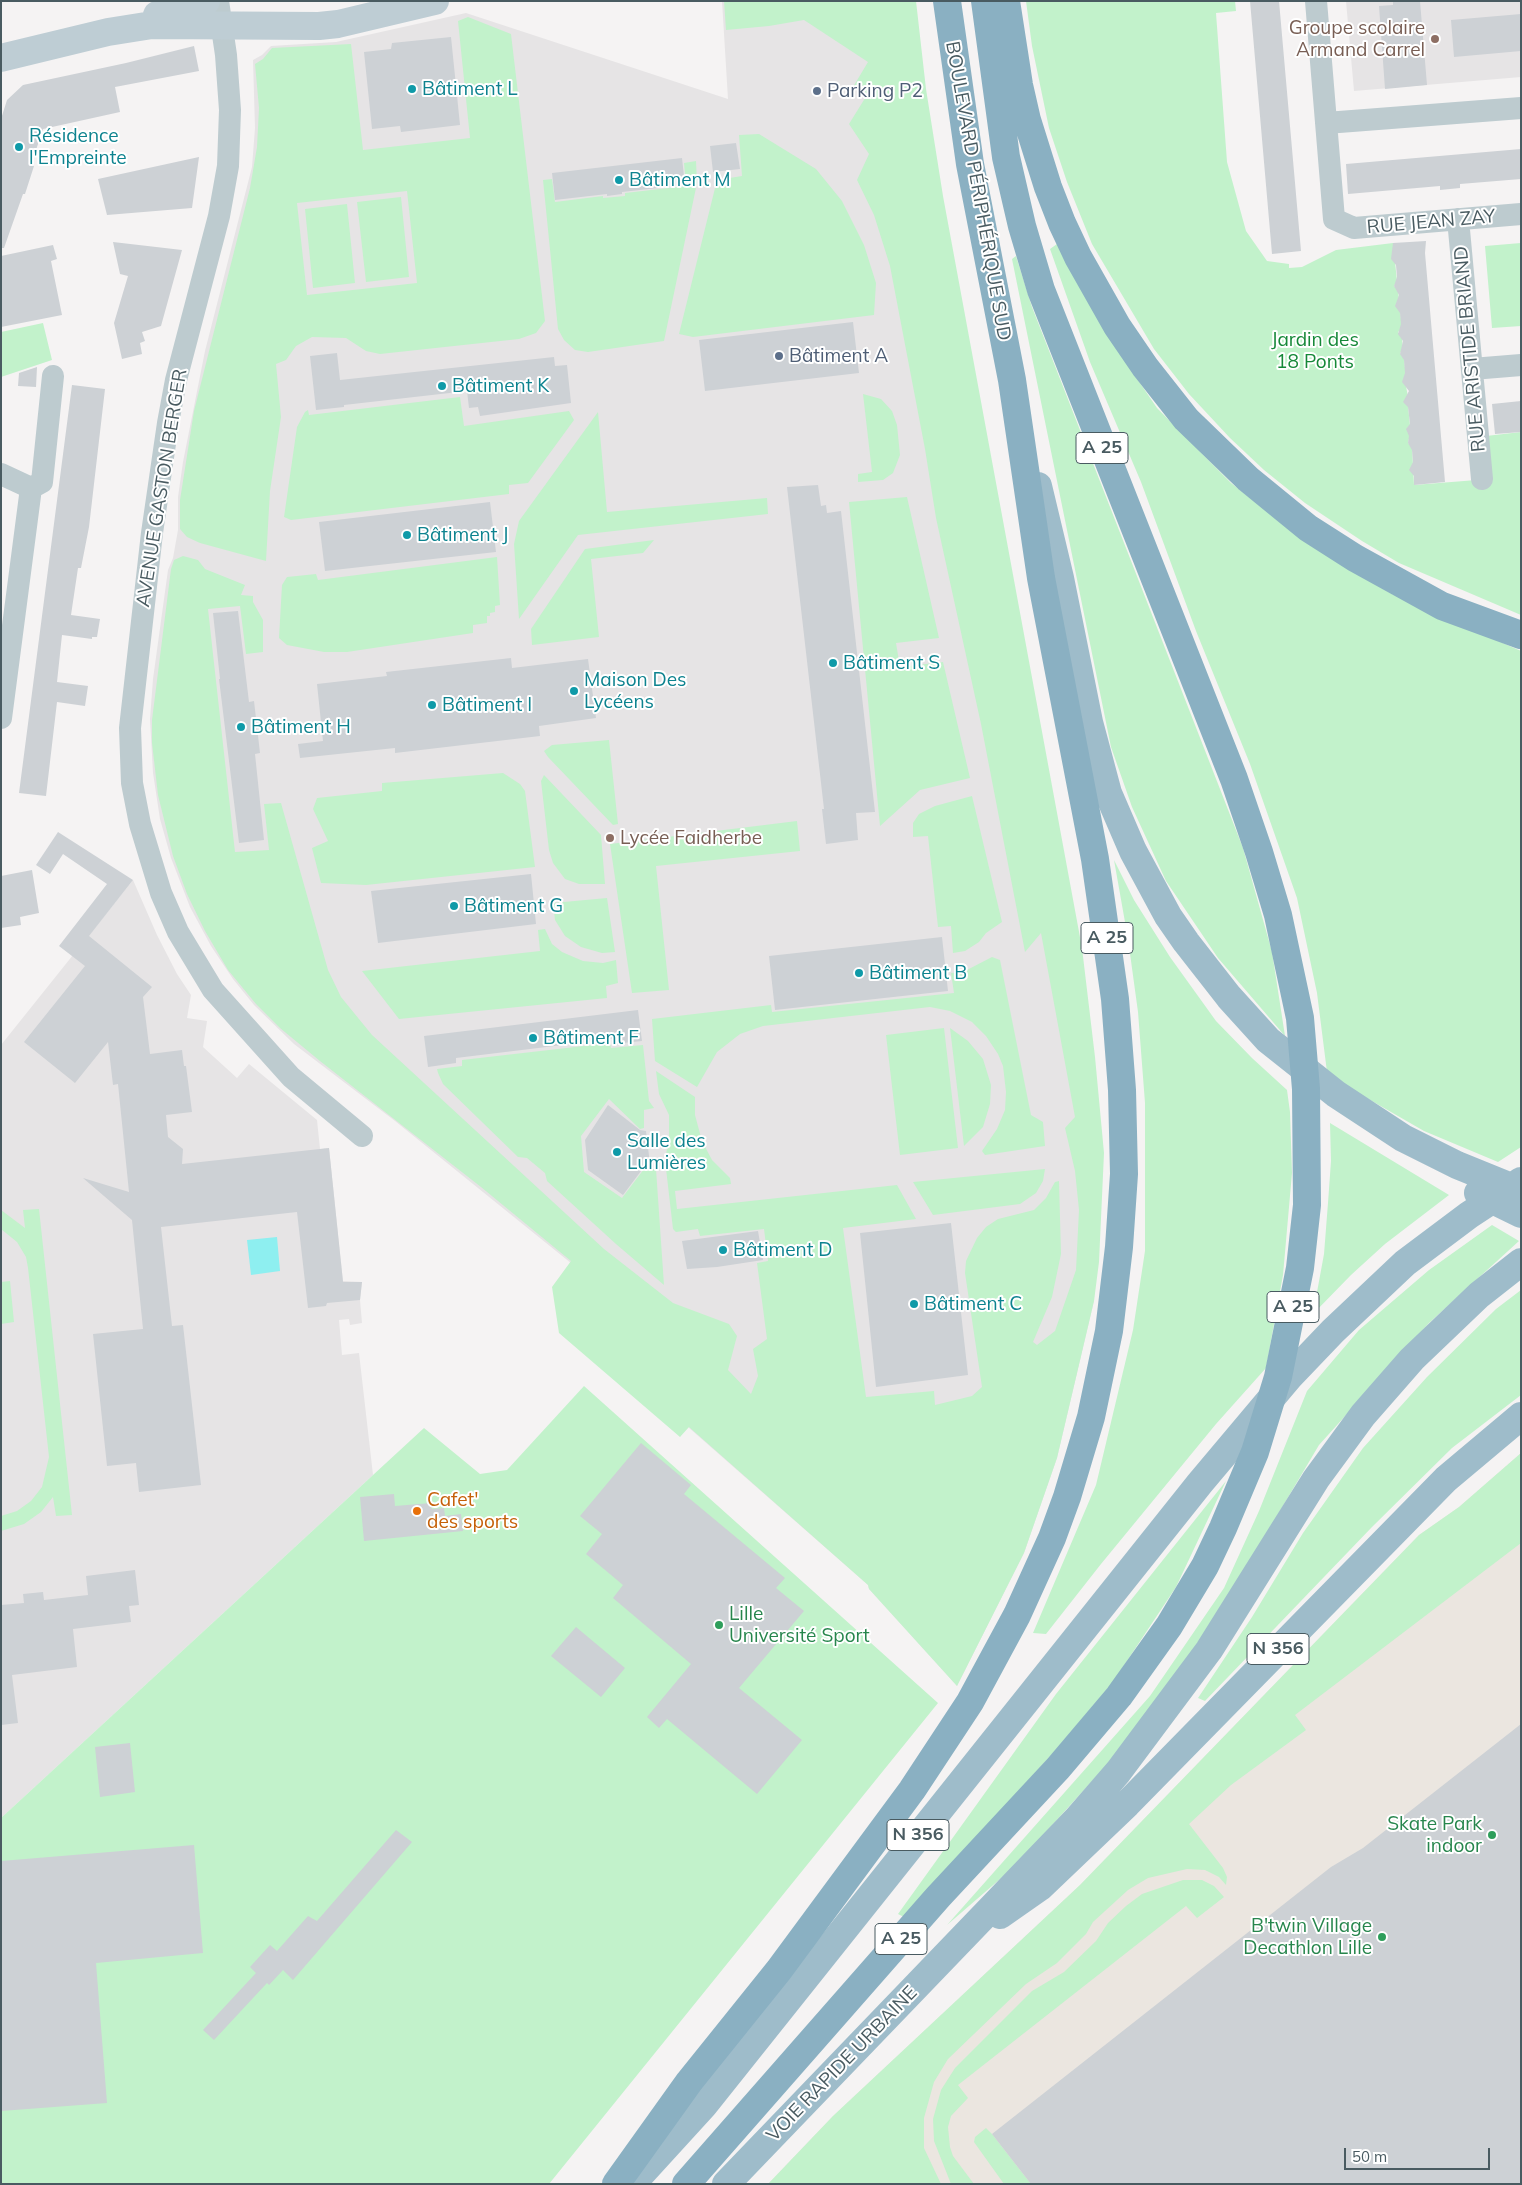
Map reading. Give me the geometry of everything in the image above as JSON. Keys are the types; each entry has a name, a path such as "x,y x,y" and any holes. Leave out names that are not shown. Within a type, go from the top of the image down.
{"highway":[{"name":"BOULEVARD PÉRIPHÉRIQUE SUD","path":"947,1 970,164 1012,380"},
{"name":"A 25","path":"686,2184 938,1897 1058,1768 1118,1696 1156,1645 1183,1605 1239,1494 1269,1410 1294,1301 1307,1204 1306,1089 1301,1026 1294,983 1269,882 1234,779 1041,290 1022,226 1006,157 984,1"},
{"path":"1006,1 1016,70 1027,120 1042,169 1062,223 1081,264 1117,326 1145,367 1186,419 1256,485 1308,528 1355,558 1442,606 1521,635"},
{"path":"1012,380 1060,578 1098,760 1108,794 1133,851 1168,916 1205,968 1268,1040 1336,1094 1403,1138 1457,1165 1521,1191"},
{"name":"A 25","path":"616,2184 689,2082 778,1970 907,1798 970,1702 1017,1615 1052,1538 1078,1464 1101,1375 1115,1289 1122,1211 1124,1130 1119,1043 1101,898 1041,578 1012,380"},
{"path":"1403,1138 1415,1162 1521,1214"},
{"name":"N 356","path":"632,2184 704,2105 1200,1483 1290,1376 1333,1331 1405,1263 1469,1215 1521,1181"},
{"path":"958,1944 1078,1818 1118,1772 1209,1650 1311,1486 1363,1415 1419,1352 1480,1295 1521,1262"},
{"name":"N 356","path":"958,1944 1040,1887 1127,1804 1446,1479 1521,1416"},
{"name":"VOIE RAPIDE URBAINE","path":"726,2184 958,1944"}],"main road":[{"path":"1,58 108,32 206,1"},
{"path":"108,32 220,13 319,26 338,24 435,1"}],"street":[{"path":"1316,1 1326,123 1521,108"},
{"name":"AVENUE GASTON BERGER","path":"220,13 230,110 228,166 219,216 172,401 152,533 130,728 132,783 150,859 178,932 218,995 291,1077 362,1136"},
{"name":"RUE JEAN ZAY","path":"1326,123 1334,219 1341,224 1354,228 1521,214"},
{"name":"RUE ARISTIDE BRIAND","path":"1458,219 1482,479"},
{"path":"1472,369 1521,364"},
{"path":"31,488 42,482 53,376"},
{"path":"1,474 31,488"},
{"path":"1,718 31,488"}],"shaded area":[{"name":"Lycée Faidherbe","path":"722,1 867,1 1102,1146 1094,1301 1057,1458 1024,1553 957,1686 869,1589 868,1585 688,1427 608,1293 395,1121 294,1044 254,1005 233,979 211,946 190,907 171,858 160,819 153,773 150,719 153,679 168,570 173,558 178,530 178,497 183,462 205,351 252,167 255,128 253,60 262,55 271,46 336,42 466,13 728,99"},
{"name":"Groupe scolaire Armand Carrel","path":"1346,1 1521,1 1521,77 1354,91"},
{"path":"133,880 157,935 177,974 191,995 187,1018 207,1021 203,1047 237,1078 249,1064 317,1120 320,1149 329,1148 343,1281 362,1282 360,1300 362,1323 350,1325 349,1319 339,1320 342,1355 359,1353 373,1475 1,1818 1,1045"},
{"path":"1521,1453 1521,2184 768,2184 833,2116 1080,1885 1419,1535 1459,1507"}],"green space":[{"path":"724,1 916,1 926,89 943,196 1082,948 1104,1153 1099,1262 1094,1301 1057,1458 1024,1553 957,1686 869,1589 868,1585 689,1427 680,1437 559,1333 552,1287 571,1261 481,1187 320,1061 280,1028 256,1004 228,970 205,931 187,894 173,856 158,795 152,743 152,720 171,569 174,560 183,556 198,560 205,569 245,585 241,595 253,596 253,602 263,620 263,652 246,654 240,606 208,609 235,852 269,850 264,804 281,803 328,970 341,997 372,1035 604,1249 673,1303 729,1324 737,1336 728,1370 751,1394 758,1376 753,1349 767,1339 757,1263 768,1261 764,1229 700,1236 698,1229 676,1232 673,1229 665,1160 669,1138 669,1115 659,1094 656,1071 695,1097 695,1115 702,1141 712,1160 730,1178 731,1184 675,1191 677,1209 897,1185 916,1219 843,1228 866,1397 934,1391 935,1405 972,1396 982,1387 965,1273 966,1261 977,1238 986,1227 998,1219 1034,1210 1046,1198 1055,1182 1059,1181 1061,1254 1052,1297 1033,1342 1037,1345 1055,1331 1076,1270 1079,1210 1075,1171 1065,1128 1075,1117 1041,933 1025,952 981,724 936,518 925,449 890,266 874,215 857,180 869,154 849,124 867,95 853,87 868,62 804,20 769,26 726,30"},
{"name":"Jardin des 18 Ponts","path":"1026,1 1235,1 1236,11 1216,13 1227,162 1246,231 1267,261 1289,264 1289,268 1302,267 1336,250 1393,243 1397,281 1394,286 1398,290 1402,329 1398,332 1402,338 1403,350 1400,353 1404,358 1406,377 1403,382 1406,386 1408,397 1404,402 1408,406 1410,425 1407,429 1410,434 1408,443 1412,446 1414,485 1489,479 1486,436 1521,432 1521,615 1399,563 1362,541 1305,503 1264,470 1230,438 1189,394 1154,349 1092,244 1067,182 1049,128 1032,46"},
{"path":"468,17 511,34 545,321 536,333 519,339 380,354 366,351 346,338 312,337 296,346 286,360 276,364 281,417 270,491 266,561 200,543 187,537 180,529 180,500 194,411 250,188 257,147 259,108 255,64 263,59 272,48 351,44 363,150 470,138 458,21","holes":["407,191 417,283 307,295 297,203"]},
{"path":"759,134 816,169 842,201 864,245 876,283 874,315 693,337 679,334 717,180 742,176 739,135"},
{"path":"696,161 697,183 664,341 588,352 575,350 564,340 558,329 543,180 552,179 555,202 603,196 603,198 625,196 625,193 686,186 684,163"},
{"path":"401,197 409,277 366,282 357,202"},
{"path":"347,204 355,283 313,288 305,209"},
{"path":"1521,243 1521,326 1492,328 1485,246"},
{"path":"1057,244 1110,339 1157,408 1231,483 1306,542 1392,594 1521,651 1521,1147 1498,1162 1424,1131 1351,1089 1327,1072 1317,993 1297,898 1250,764 1196,631 1141,482 1090,362 1050,249"},
{"path":"1016,256 1032,307 1243,848 1272,952 1285,1036 1218,958 1166,881 1132,807 1111,747 1012,259"},
{"path":"43,323 52,360 1,377 1,332"},
{"path":"863,394 881,399 892,411 897,425 900,455 893,473 883,480 858,482 858,474 872,472"},
{"path":"460,397 464,426 569,411 574,420 528,483 509,485 509,494 291,520 284,517 297,427 305,412 308,410 309,415"},
{"path":"598,412 607,512 767,498 768,514 578,535 519,619 514,544 519,521"},
{"path":"907,497 939,638 896,643 900,667 943,662 970,778 920,790 880,826 849,502"},
{"path":"654,540 643,553 591,559 599,637 532,645 531,629 585,549"},
{"path":"497,557 500,605 495,606 495,612 487,616 487,623 473,625 473,633 347,652 324,652 287,645 279,638 282,585 287,577 316,574 318,580"},
{"path":"609,740 618,824 613,825 544,751 552,745"},
{"path":"503,773 520,784 525,791 535,867 366,885 321,883 312,848 328,841 313,809 317,798 382,791 382,783"},
{"path":"544,775 601,835 605,884 579,884 565,879 553,863 549,850 541,781"},
{"path":"972,796 1002,922 986,933 979,942 965,951 953,953 951,926 938,927 928,836 913,837 913,823 919,814 935,806"},
{"path":"797,821 800,851 656,866 669,990 632,993 610,844"},
{"path":"1114,860 1134,900 1170,957 1216,1021 1287,1090 1290,1112 1292,1173 1283,1275 1266,1368 1216,1424 1046,1634 1033,1633 1096,1485 1133,1330 1145,1251 1145,1103 1138,1012 1128,939"},
{"path":"607,898 615,952 602,953 581,947 565,936 555,920 553,903"},
{"path":"545,929 552,944 562,952 583,961 603,963 616,960 618,983 606,986 607,998 399,1019 362,971 540,951 538,930"},
{"path":"992,957 1000,960 1031,1115 1043,1122 1045,1146 985,1155 982,1151 997,1129 1005,1110 1006,1092 1003,1066 998,1054 986,1036 972,1022 950,1011 930,1007 763,1026 740,1034 717,1052 697,1087 655,1061 652,1019 771,1005 772,1012 954,993 951,973 963,972"},
{"path":"944,1028 958,1148 900,1155 886,1035"},
{"path":"950,1028 968,1041 983,1059 991,1085 990,1104 983,1127 964,1146"},
{"path":"610,1043 611,1048 643,1045 649,1101 654,1108 644,1110 644,1128 640,1129 609,1099 581,1136 584,1172 622,1198 644,1169 656,1169 664,1285 547,1181 545,1173 527,1158 518,1157 443,1084 437,1069 462,1066 462,1060"},
{"path":"1330,1123 1449,1195 1385,1244 1313,1314 1324,1254 1331,1161"},
{"path":"1045,1169 1043,1181 1036,1193 1020,1204 933,1215 913,1182"},
{"path":"39,1209 72,1515 56,1516 53,1497 41,1512 24,1524 1,1531 1,1516 17,1511 31,1501 42,1487 49,1457 26,1257 17,1242 1,1229 1,1210 25,1228 23,1210"},
{"path":"1492,1225 1519,1241 1429,1323 1319,1445 1258,1548 1153,1714 1014,1867 947,1925 1150,1696 1224,1588 1259,1511 1307,1391 1359,1330 1429,1270"},
{"path":"10,1281 14,1322 1,1324 1,1282"},
{"path":"1521,1290 1521,1395 1452,1448 1372,1527 1205,1701 1198,1698 1252,1617 1303,1533 1363,1448 1427,1377 1496,1309"},
{"path":"584,1386 938,1703 549,2184 1,2184 1,1818 424,1428 480,1474 507,1470"},
{"path":"1521,1453 1521,1543 1295,1715 1306,1730 1231,1785 1189,1824 1223,1868 1227,1877 1226,1885 1219,1877 1205,1870 1187,1869 1148,1878 1128,1890 1093,1922 1086,1934 1057,1963 1026,1984 948,2059 934,2082 924,2118 924,2148 941,2184 768,2184 833,2116 1080,1885 1419,1535 1459,1507"},
{"path":"1226,1481 1176,1587 1113,1682 1053,1753 904,1917 898,1914 1056,1694"},
{"path":"1183,1880 1202,1880 1214,1886 1224,1897 1197,1918 1186,1906 958,2085 968,2098 951,2116 948,2127 950,2147 953,2156 974,2184 951,2184 934,2141 933,2119 941,2090 955,2068 1032,1991 1064,1972 1096,1941 1108,1923 1126,1906 1142,1894"},
{"path":"986,2128 1031,2184 1004,2184 974,2142 975,2137"}],"water":[{"path":"277,1237 280,1271 251,1275 247,1240"}],"building":[{"path":"1250,1 1279,1 1301,251 1272,254"},
{"path":"1393,1 1420,1 1427,85 1385,89 1379,6 1393,5"},
{"path":"1521,14 1521,51 1454,57 1451,20"},
{"name":"Bâtiment L","path":"451,37 460,125 401,132 400,126 372,129 364,52 391,49 392,43"},
{"name":"Résidence l'Empreinte","path":"194,46 199,71 115,87 120,112 43,129 31,165 34,166 25,194 23,194 4,248 1,248 1,119 7,100 23,85"},
{"path":"736,143 740,169 713,172 710,146"},
{"path":"1521,149 1521,179 1460,184 1460,188 1440,190 1440,186 1348,194 1346,164"},
{"name":"Résidence l'Empreinte","path":"199,157 192,208 107,215 98,179"},
{"name":"Bâtiment M","path":"682,158 685,185 622,192 622,194 607,196 607,194 555,200 552,173"},
{"path":"1426,241 1425,253 1445,482 1414,485 1414,476 1409,470 1413,462 1412,450 1408,443 1409,436 1406,429 1410,424 1408,407 1403,402 1409,391 1402,382 1405,373 1404,360 1400,354 1403,341 1398,334 1401,324 1400,313 1395,306 1399,295 1394,286 1397,277 1396,265 1391,259 1393,243"},
{"path":"113,242 182,250 161,326 142,332 145,341 140,343 142,354 122,359 114,323 128,276 120,274"},
{"path":"53,245 57,259 51,261 62,315 1,327 1,256"},
{"name":"Bâtiment A","path":"853,322 859,373 705,391 699,340"},
{"name":"Bâtiment K","path":"337,353 340,380 554,357 555,366 567,365 571,403 480,416 478,407 469,408 467,391 316,410 310,356"},
{"path":"37,367 36,387 18,386 19,373"},
{"path":"72,385 105,389 89,527 81,568 78,568 71,615 100,619 97,637 92,637 92,639 62,635 57,682 88,686 85,706 57,702 46,796 19,793"},
{"path":"1521,401 1521,432 1495,434 1492,404"},
{"name":"Bâtiment S","path":"818,485 821,506 826,505 827,513 841,511 875,812 856,813 858,840 826,844 822,809 824,809 787,487"},
{"name":"Bâtiment J","path":"490,502 496,552 325,571 319,522"},
{"name":"Bâtiment H","path":"238,611 249,702 254,701 260,753 255,754 264,840 239,843 213,613"},
{"name":"Bâtiment I","path":"511,658 512,668 588,659 596,718 539,726 540,736 395,753 395,748 300,758 298,744 323,741 317,684 387,676 386,672"},
{"path":"58,832 133,880 89,936 152,987 143,997 150,1054 182,1050 192,1112 166,1115 168,1137 183,1149 182,1164 329,1148 343,1282 362,1282 360,1300 327,1303 326,1306 308,1308 297,1212 161,1227 172,1326 183,1325 201,1485 139,1492 136,1463 107,1466 93,1334 143,1329 132,1220 83,1178 129,1192 118,1084 113,1085 108,1042 75,1083 24,1042 85,966 59,946 107,884 63,854 50,874 36,865"},
{"path":"32,870 39,913 20,917 21,925 1,928 1,876"},
{"name":"Bâtiment G","path":"531,874 536,924 378,943 371,891"},
{"name":"Bâtiment B","path":"942,937 948,991 775,1010 769,956"},
{"name":"Bâtiment F","path":"638,1010 642,1041 613,1044 612,1039 456,1058 456,1063 428,1067 424,1036"},
{"name":"Salle des Lumières","path":"608,1105 640,1130 646,1131 650,1164 644,1167 623,1195 588,1170 585,1140"},
{"name":"Bâtiment C","path":"951,1223 968,1375 876,1387 860,1233"},
{"name":"Bâtiment D","path":"758,1231 763,1260 717,1267 687,1269 682,1241"},
{"name":"Lille Université Sport","path":"641,1443 691,1485 684,1494 785,1578 776,1588 804,1611 739,1688 802,1740 757,1794 667,1719 659,1728 647,1717 691,1664 613,1598 623,1585 586,1554 602,1534 580,1516"},
{"path":"394,1494 395,1506 431,1503 432,1509 444,1508 445,1516 461,1514 463,1531 364,1541 360,1497"},
{"path":"135,1570 139,1605 129,1606 131,1622 73,1629 77,1667 12,1675 18,1723 1,1725 1,1605 24,1603 23,1594 43,1592 44,1600 88,1595 86,1576"},
{"path":"576,1627 625,1668 601,1697 551,1656"},
{"name":"B'twin Village Decathlon Lille","path":"1521,1724 1521,2184 1031,2184 992,2134 1331,1867 1363,1848"},
{"path":"130,1743 135,1792 100,1797 95,1747"},
{"path":"396,1830 412,1842 293,1980 283,1970 269,1985 267,1983 214,2040 203,2030 256,1973 250,1967 270,1945 277,1951 308,1916 317,1921"},
{"path":"194,1845 203,1953 96,1963 107,2103 1,2111 1,1861"}],"place":[{"name":"Groupe scolaire Armand Carrel","path":"1435,39"},
{"name":"Bâtiment L","path":"412,89"},
{"name":"Parking P2","path":"817,91"},
{"name":"Résidence l'Empreinte","path":"19,147"},
{"name":"Bâtiment M","path":"619,180"},
{"name":"Bâtiment A","path":"779,356"},
{"name":"Bâtiment K","path":"442,386"},
{"name":"Bâtiment J","path":"407,535"},
{"name":"Bâtiment S","path":"833,663"},
{"name":"Maison Des Lycéens","path":"574,691"},
{"name":"Bâtiment I","path":"432,705"},
{"name":"Bâtiment H","path":"241,727"},
{"name":"Lycée Faidherbe","path":"610,838"},
{"name":"Bâtiment G","path":"454,906"},
{"name":"Bâtiment B","path":"859,973"},
{"name":"Bâtiment F","path":"533,1038"},
{"name":"Salle des Lumières","path":"617,1152"},
{"name":"Bâtiment D","path":"723,1250"},
{"name":"Bâtiment C","path":"914,1304"},
{"name":"Cafet' des sports","path":"417,1511"},
{"name":"Lille Université Sport","path":"719,1625"},
{"name":"Skate Park indoor","path":"1492,1835"},
{"name":"B'twin Village Decathlon Lille","path":"1382,1937"}]}
